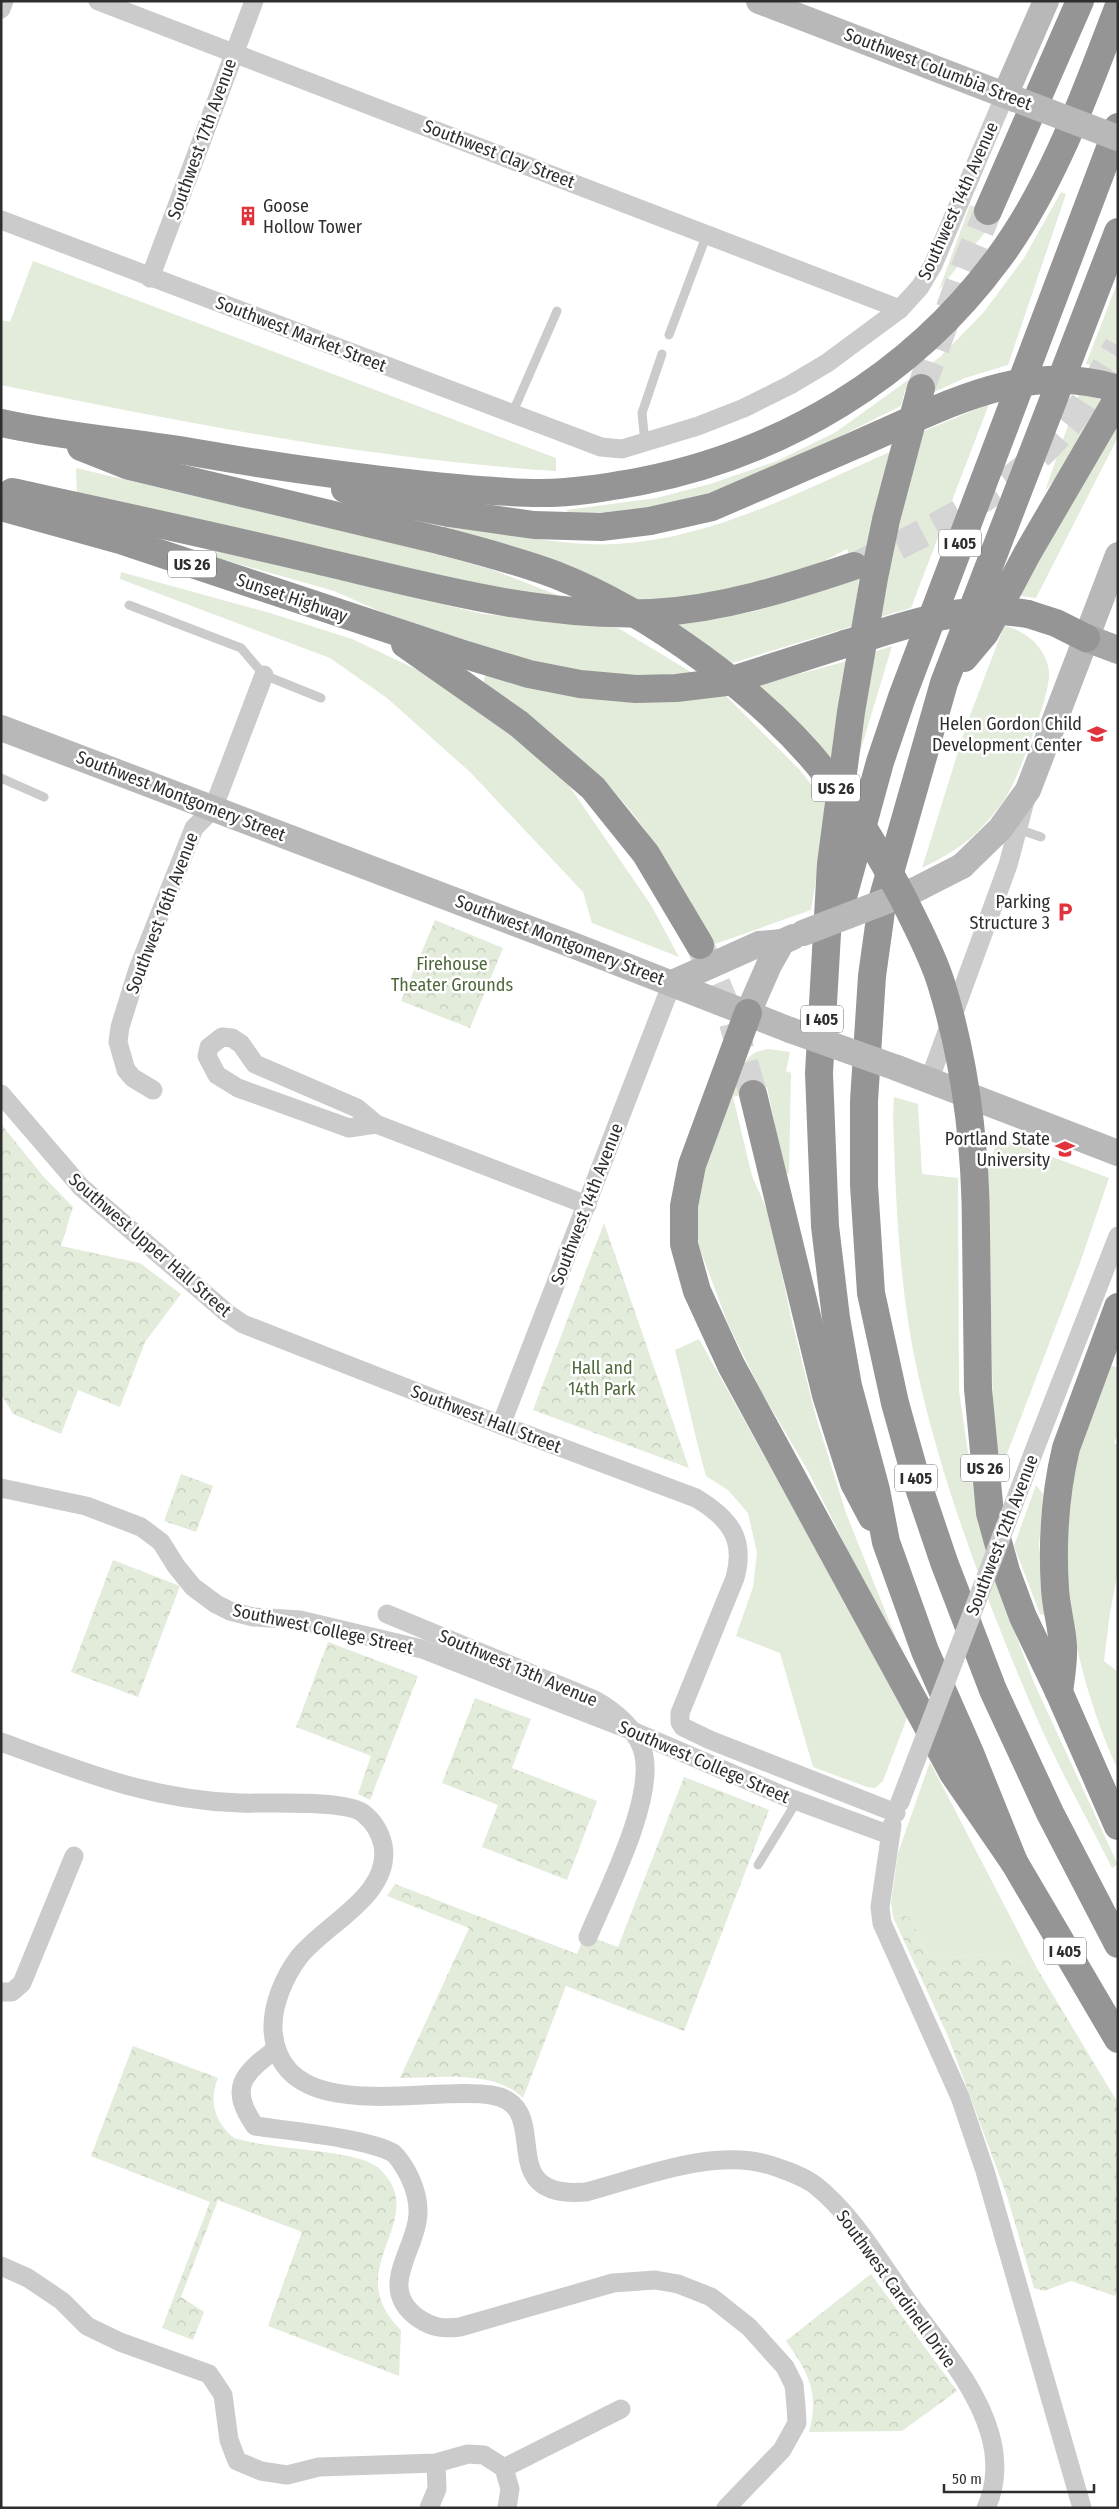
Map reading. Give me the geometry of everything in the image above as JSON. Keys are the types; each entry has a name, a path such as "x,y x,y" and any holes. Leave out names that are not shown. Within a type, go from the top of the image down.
{"highway":[{"path":"988,211 1080,1"},
{"path":"43,432 182,450 302,472 474,490 542,493 603,488 675,474 723,460 788,433 847,400 889,371 920,344 997,260 1024,220 1048,176 1118,8"},
{"name":"I 405","path":"1118,128 902,697 875,780 826,965 819,1073 821,1160 828,1264 848,1386 876,1490 886,1542 925,1651 970,1753 1014,1862 1118,2039"},
{"name":"I 405","path":"1118,232 944,683 883,897 872,976 864,1101 864,1185 872,1293 895,1403 917,1482 944,1562 993,1690 1050,1813 1118,1944"},
{"path":"302,472 359,495 449,513 534,525 601,527 650,521 712,507 981,391 1035,379 1092,382 1118,389"},
{"path":"826,965 831,864 851,712 886,520 921,388"},
{"path":"944,683 985,633 1027,554 1118,398"},
{"name":"US 26","path":"1,423 43,432 129,466 442,541 557,576 617,604 710,664 744,692 789,734 824,772 869,835 919,931 940,980 955,1034 966,1090 972,1140 976,1232 978,1389 990,1513 1006,1571 1023,1617 1059,1692 1118,1826"},
{"path":"1,490 450,592 540,608 652,613 705,608 763,596 854,566"},
{"name":"Sunset Highway","path":"1,507 120,540 381,628"},
{"path":"381,628 530,674 608,688 636,689 676,688 726,682 926,619 980,610 1028,614 1056,623 1086,638"},
{"name":"US 26","path":"381,628 519,724 593,788 646,854 668,888 700,945"},
{"path":"748,1013 692,1166 684,1206 684,1244 697,1291 731,1365 953,1773 1014,1862"},
{"path":"753,1094 826,1395 854,1483 886,1542"},
{"path":"1059,1692 1064,1647 1055,1588 1054,1556 1055,1511 1060,1472 1066,1448 1118,1307"}],"main road":[{"path":"1086,638 1118,650"}],"street":[{"path":"1,9 4,1"},
{"name":"Southwest Clay Street","path":"98,1 900,308"},
{"name":"Southwest 17th Avenue","path":"150,278 254,1"},
{"name":"Southwest Columbia Street","path":"759,1 1118,138"},
{"name":"Southwest 14th Avenue","path":"600,447 622,448 645,443 735,412 790,385 827,363 900,308 920,287 932,265 1010,97 1046,1"},
{"name":"Southwest Market Street","path":"1,220 600,447"},
{"path":"929,1081 1008,865 1028,790 1118,555"},
{"name":"Southwest 16th Avenue","path":"153,1090 140,1083 126,1070 120,1053 118,1034 138,969 194,828 213,809 264,675"},
{"name":"Southwest Montgomery Street","path":"1,728 672,983 790,1030 897,1068 1118,1153"},
{"path":"672,983 759,944 792,938 914,890 962,866 1000,829 1028,790"},
{"path":"748,1013 769,965 792,938"},
{"name":"Southwest 14th Avenue","path":"501,1425 672,983"},
{"path":"376,1124 349,1128 238,1088 217,1075 210,1066 207,1056 209,1047 222,1038 232,1038 241,1044 255,1064 357,1108 376,1124 587,1205"},
{"name":"Southwest Upper Hall Street","path":"1,1094 81,1187 227,1313 243,1324"},
{"name":"Southwest 12th Avenue","path":"890,1835 898,1807 1118,1236"},
{"name":"Southwest Hall Street","path":"243,1324 501,1425 696,1498 726,1519 732,1530 738,1552 738,1570 680,1712 680,1722"},
{"name":"Southwest College Street","path":"1,1488 86,1506 141,1527 160,1542 193,1587 216,1604 230,1611 253,1617 300,1620 422,1649 630,1730 797,1801 890,1835"},
{"name":"Southwest 13th Avenue","path":"387,1614 577,1690 606,1706 630,1730 638,1741 644,1756 642,1799 588,1937"},
{"name":"Southwest College Street","path":"680,1722 693,1732 710,1740 898,1807"},
{"name":"Southwest Cardinell Drive","path":"1,1742 111,1783 164,1795 198,1801 344,1806 361,1811 371,1820 382,1841 384,1863 381,1874 368,1894 312,1942 290,1970 273,2016 276,2049 280,2060 295,2076 313,2087 331,2093 352,2096 481,2094 502,2098 520,2111 524,2120 528,2165 533,2175 547,2187 557,2191 570,2193 586,2192 691,2164 726,2160 743,2160 772,2166 814,2184 849,2220 968,2386 990,2433 995,2462 994,2484 986,2508"},
{"path":"890,1835 880,1907 882,1923 960,2097 985,2171 1082,2508"},
{"path":"7,1992 22,1983 74,1856"},
{"path":"276,2049 245,2076 240,2088 245,2112 255,2126 365,2144 394,2154 408,2173 417,2194 418,2221 400,2272 399,2296 410,2312 427,2324 440,2329 460,2327 613,2283 655,2280 678,2284 711,2298 749,2327 785,2367 794,2385 797,2423 782,2450 726,2508"},
{"path":"1,2266 28,2278 62,2301 87,2326 120,2342 209,2374 223,2395 228,2416 229,2440 237,2461 261,2471 288,2475 319,2467 436,2463 468,2454 484,2455 504,2468 510,2489 507,2508"},
{"path":"504,2468 621,2409"},
{"path":"429,2508 437,2489 436,2463"}],"lane":[{"path":"668,336 707,234"},
{"path":"512,414 557,311"},
{"path":"645,443 642,413 662,354"},
{"path":"129,605 241,648 264,675 321,698"},
{"path":"1,778 44,797"},
{"path":"1018,829 1041,837"},
{"path":"758,1866 797,1801"}],"green space":[{"path":"1061,192 1066,194 1008,365 965,378 934,392 935,386 905,390 901,406 788,463 718,492 662,505 568,515 567,510 656,498 710,484 777,461 836,432 940,357 984,312 1024,258"},
{"path":"970,205 998,216 939,290"},
{"path":"33,261 556,458 556,471 416,458 347,449 208,426 1,385 1,320 10,322"},
{"path":"1118,281 1117,371 1086,364"},
{"path":"1079,394 1103,400 1060,473 1045,491"},
{"path":"989,404 911,608 880,617 898,530 924,431"},
{"path":"1118,419 1118,437 1036,598 1016,595"},
{"path":"892,451 859,579 847,549 795,576 649,607 446,529 447,523 531,538 574,543 616,544 652,540 688,533 758,510"},
{"path":"76,468 426,551 493,570 575,602 526,596 77,495"},
{"path":"216,550 483,614 618,628 691,672 639,677 589,677 422,630 334,591 214,557"},
{"path":"121,572 270,613 352,639 420,671 500,725 561,774 651,905 679,957 592,923 583,892 470,772 387,698 330,658 120,579"},
{"path":"859,579 853,626 732,663 674,623 716,619 756,611"},
{"path":"1004,626 1020,631 1034,641 1044,655 1049,671 1049,681 1041,712 1010,790 994,814 968,840 943,857 922,868 966,726"},
{"path":"892,646 854,772 873,652"},
{"path":"847,661 832,763 758,685"},
{"path":"486,672 725,695 799,769 828,806 811,910 715,944 665,859 637,818 590,767 561,742 483,684"},
{"name":"Firehouse Theater Grounds","path":"435,920 503,948 470,1028 401,1001"},
{"path":"768,1049 790,1052 786,1071 791,1073 789,1174 785,1173 767,1087 733,1097 752,1176 769,1214 792,1322 816,1417 846,1513 896,1638 893,1640 808,1471 760,1389 728,1324 700,1249 697,1233 697,1212 707,1160 741,1068 752,1055"},
{"path":"894,1097 918,1104 922,1174 958,1178 959,1391 978,1522 998,1589 1035,1685 1118,1865 1112,1868 1040,1726 998,1625 967,1542 928,1416 906,1310 899,1246 893,1117"},
{"path":"1,1124 43,1176 73,1207 61,1246 140,1263 181,1294 145,1342 120,1407 78,1390 61,1434 13,1414 1,1394"},
{"path":"1004,1139 1109,1178 1080,1263 1000,1472 993,1410 988,1163 999,1140"},
{"name":"Hall and 14th Park","path":"604,1223 689,1468 533,1410"},
{"path":"699,1339 907,1718 883,1781 875,1788 867,1787 813,1767 780,1653 736,1636 753,1587 757,1553 748,1513 728,1490 706,1476 675,1350"},
{"path":"1107,1364 1118,1368 1118,1433 1114,1443 1118,1445 1118,1571 1104,1661 1118,1672 1118,1770 1094,1708 1076,1641 1070,1607 1066,1540 1068,1507 1075,1470 1084,1434"},
{"path":"181,1474 213,1486 196,1532 164,1521"},
{"path":"1036,1485 1043,1494 1039,1545 1045,1615 1040,1614 1014,1546"},
{"path":"113,1560 180,1586 138,1697 71,1672"},
{"path":"328,1642 418,1676 370,1800 358,1794 371,1756 296,1727"},
{"path":"475,1698 531,1719 512,1768 597,1801 567,1880 482,1847 498,1805 442,1783"},
{"path":"930,1762 1038,1970 1022,1962 1000,1956 975,1955 946,1958 934,1955 926,1952 911,1919 904,1915 893,1917 891,1903 898,1853"},
{"path":"684,1777 769,1810 684,2031 566,1986 523,2098 511,2089 481,2079 465,2077 400,2078 469,1928 387,1896 395,1884 577,1954 585,1935 618,1947"},
{"path":"904,1915 911,1919 926,1952 946,1958 975,1955 1001,1956 1023,1962 1038,1970 1118,2103 1118,2289 1115,2296 1071,2281 1044,2291 1034,2288 1007,2196 947,2034 893,1917"},
{"path":"133,2046 218,2078 214,2095 215,2111 222,2126 234,2138 266,2145 351,2157 370,2163 386,2176 391,2183 396,2201 395,2218 379,2271 378,2290 385,2310 401,2330 399,2376 268,2326 302,2232 218,2200 181,2297 204,2312 193,2340 162,2328 210,2202 91,2156"},
{"path":"871,2274 957,2391 902,2431 809,2432 813,2406 810,2384 806,2373 786,2341"}],"tunnel":[{"path":"921,388 963,272 988,211"},
{"path":"860,564 917,536 973,505 999,488 1024,468 1048,447 1076,414 1118,346"},
{"path":"700,945 733,1023 753,1094"}],"place":[{"name":"Goose Hollow Tower","path":"248,216"},
{"name":"Helen Gordon Child Development Center","path":"1097,734"},
{"name":"Parking Structure 3","path":"1065,912"},
{"name":"Portland State University","path":"1065,1149"}]}
